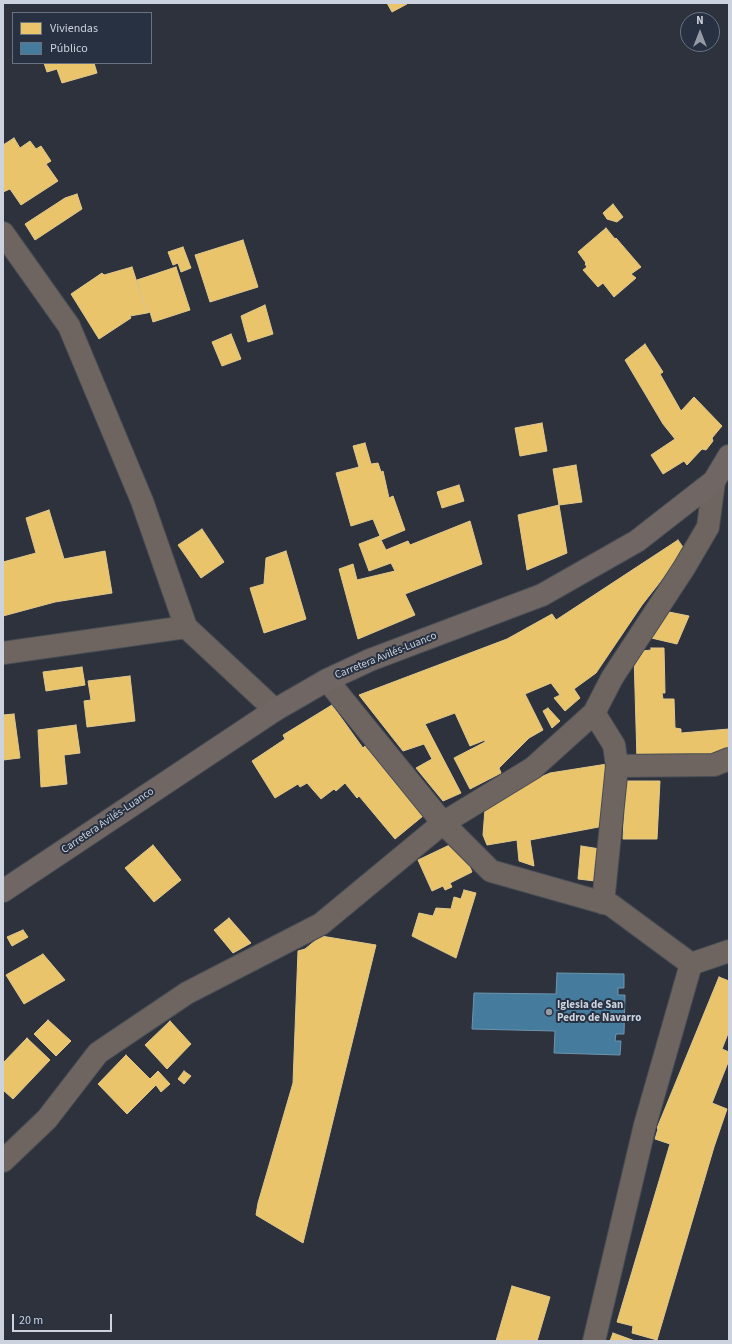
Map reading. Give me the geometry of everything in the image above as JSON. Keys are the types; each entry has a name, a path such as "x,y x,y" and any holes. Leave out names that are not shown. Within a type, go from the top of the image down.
{"main road":[{"name":"Carretera Avilés-Luanco","path":"3,891 275,710 328,680 370,660 542,595 637,542 714,481 729,456"}],"street":[{"path":"3,232 69,326 142,502 186,627 275,710"},
{"path":"3,1162 47,1119 98,1053 187,993 321,924 443,823 533,768 594,713 612,678 684,568 708,527 714,481"},
{"path":"3,653 186,627"},
{"path":"328,680 443,823 491,871 611,905 691,964"},
{"path":"594,713 614,745 617,766 603,903"},
{"path":"617,766 714,765 729,759"},
{"path":"691,964 729,951"},
{"path":"594,1341 645,1125 691,964"}],"building: Viviendas":[{"path":"387,3 407,3 407,4 392,12"},
{"path":"44,64 94,64 97,73 62,83 57,69 47,72"},
{"path":"14,138 20,148 30,141 36,149 41,146 51,161 46,164 58,181 21,205 10,189 3,192 3,145"},
{"path":"77,194 82,209 35,240 25,224 65,198"},
{"path":"613,204 623,217 617,222 607,219 603,213"},
{"path":"606,228 641,267 631,274 636,278 614,297 603,283 598,287 583,270 587,267 585,264 586,263 578,252"},
{"path":"243,240 258,287 210,302 195,255"},
{"path":"183,247 191,268 181,272 178,263 173,265 168,252"},
{"path":"132,267 147,313 130,316 131,318 99,339 71,294 102,273 104,275"},
{"path":"176,267 190,310 153,322 150,312 147,313 137,280"},
{"path":"265,305 273,334 248,342 241,316"},
{"path":"231,334 241,359 222,366 212,342"},
{"path":"645,344 663,372 660,374 681,411 694,397 722,426 712,438 713,441 706,450 702,449 687,465 684,461 663,474 651,455 675,439 663,424 625,360"},
{"path":"542,423 547,451 520,456 515,428"},
{"path":"365,443 371,464 378,463 381,472 383,471 389,498 393,496 405,530 381,540 386,550 408,541 410,545 470,521 482,564 405,594 415,615 358,639 339,569 353,564 357,580 395,571 391,563 369,571 359,544 380,536 373,519 351,526 336,473 359,467 353,446"},
{"path":"576,465 582,502 559,505 553,469"},
{"path":"459,485 464,501 442,508 437,492"},
{"path":"559,505 567,553 527,570 518,515"},
{"path":"49,510 64,559 105,551 112,593 55,602 3,616 3,562 36,553 26,518"},
{"path":"202,529 224,562 201,578 178,545"},
{"path":"678,540 685,550 642,605 596,673 574,689 580,698 565,711 554,698 560,695 551,683 525,694 543,730 529,738 499,768 501,773 470,789 454,758 485,742 485,740 470,746 455,713 425,724 461,793 443,801 416,768 432,759 424,744 403,751 359,695 507,639 552,614 556,620"},
{"path":"286,551 306,619 264,633 250,588 264,584 266,558"},
{"path":"664,611 689,616 677,644 647,637"},
{"path":"651,648 664,648 665,693 662,693 663,699 674,699 675,728 681,729 681,733 729,729 729,751 718,756 637,760 634,655 642,655 642,651 651,650"},
{"path":"82,667 85,685 46,691 43,672"},
{"path":"130,676 135,721 87,727 84,701 91,700 88,681"},
{"path":"332,705 363,748 365,746 423,816 395,839 359,796 357,798 345,783 336,791 334,789 321,799 307,783 300,787 298,784 275,798 252,761 285,739 283,735"},
{"path":"548,708 560,721 552,728 543,711"},
{"path":"14,714 20,758 3,760 3,715"},
{"path":"76,725 80,753 64,755 67,784 41,787 38,730"},
{"path":"607,764 604,826 530,840 534,866 519,861 517,840 487,845 483,835 485,809 490,799 550,773"},
{"path":"626,781 660,781 657,839 623,839"},
{"path":"458,841 472,872 450,883 452,887 445,890 443,886 432,891 418,860"},
{"path":"153,845 181,880 154,902 125,868"},
{"path":"581,846 600,849 595,881 578,879"},
{"path":"464,890 476,893 456,958 412,936 419,913 433,916 436,908 451,909 454,897 461,899"},
{"path":"229,918 251,943 233,953 214,930"},
{"path":"23,930 28,937 12,946 7,937"},
{"path":"321,936 376,945 303,1243 256,1215 258,1203 293,1083 298,951 305,949"},
{"path":"43,954 65,980 24,1004 6,975"},
{"path":"719,977 729,981 729,1031 722,1049 729,1052 729,1060 712,1103 727,1109 714,1147 657,1340 632,1333 633,1326 617,1322 670,1144 655,1139 657,1128"},
{"path":"48,1020 71,1041 56,1056 34,1034"},
{"path":"170,1021 191,1044 167,1069 145,1045"},
{"path":"27,1038 50,1060 13,1099 3,1090 3,1063"},
{"path":"126,1055 150,1079 158,1071 170,1084 161,1092 156,1085 127,1114 98,1084"},
{"path":"184,1071 191,1076 184,1084 178,1079"},
{"path":"512,1286 550,1297 537,1341 496,1341"},
{"path":"613,1333 635,1341 610,1341"}],"building: Público":[{"name":"Iglesia de San Pedro de Navarro","path":"557,973 624,974 624,988 618,988 618,995 625,995 624,1034 616,1034 615,1041 621,1041 620,1055 554,1053 555,1031 472,1029 474,993 556,994"}],"place":[{"name":"Iglesia de San Pedro de Navarro","path":"549,1012"}]}
